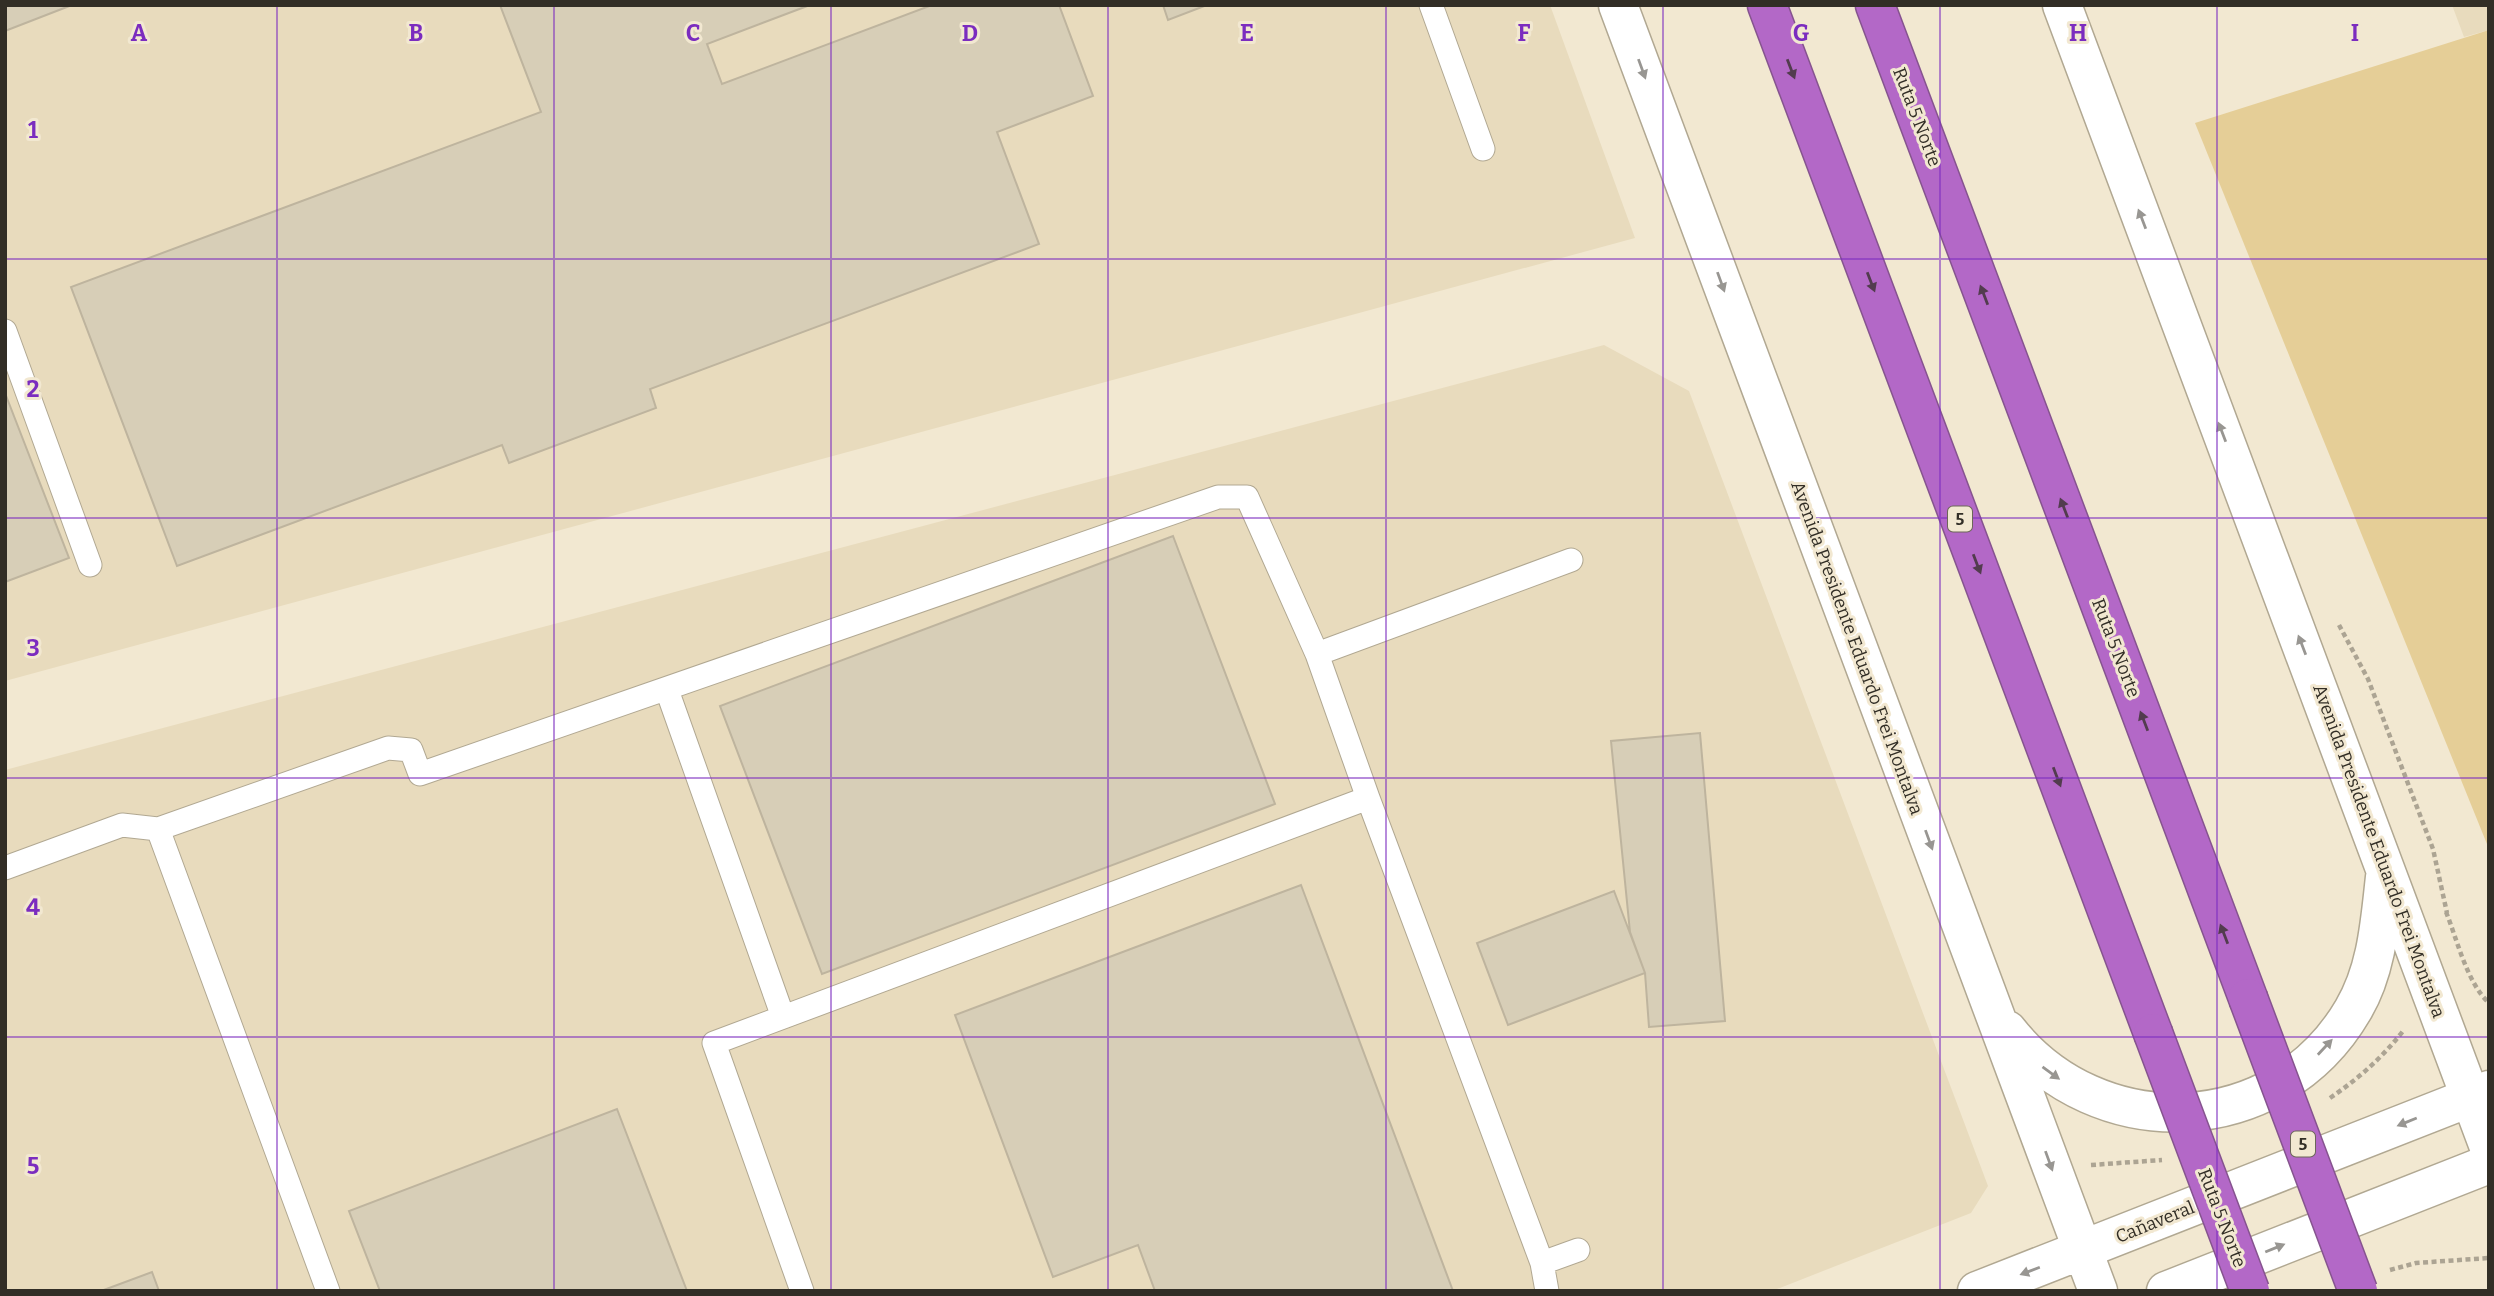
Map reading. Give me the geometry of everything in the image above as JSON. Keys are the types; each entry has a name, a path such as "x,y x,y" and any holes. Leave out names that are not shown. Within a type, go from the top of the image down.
{"highway":[{"name":"Ruta 5 Norte","path":"1767,5 2250,1291"},
{"name":"Ruta 5 Norte","path":"1875,5 2248,998 2372,1281"}],"main road":[{"name":"Avenida Presidente Eduardo Frei Montalva","path":"1618,5 2098,1291"},
{"name":"Avenida Presidente Eduardo Frei Montalva","path":"2062,5 2386,870 2479,1094 2489,1147"},
{"path":"1990,1005 2008,1032 2029,1056 2053,1076 2110,1104 2173,1114 2236,1104 2291,1077 2329,1043 2353,1010 2367,983 2375,953 2386,870"},
{"name":"Cañaveral","path":"1977,1291 2479,1094"},
{"path":"2166,1291 2489,1164"}],"lane":[{"path":"1431,5 1483,149"},
{"path":"5,331 90,565"},
{"path":"5,868 122,825 158,829 388,748 411,750 420,774 1218,497 1247,497 1317,654 1542,1263 1547,1291"},
{"path":"1317,654 1571,560"},
{"path":"667,690 783,1017"},
{"path":"802,1291 714,1043 1368,798"},
{"path":"158,829 328,1291"},
{"path":"1542,1263 1578,1250"}],"path":[{"path":"2340,628 2368,679 2433,849 2447,913 2471,976 2480,995 2489,1003"},
{"path":"2372,1281 2416,1263 2489,1258"}],"shaded area":[{"path":"5,5 1550,5 1635,238 5,681"},
{"path":"2452,5 2489,5 2489,30 2464,37"},
{"path":"2489,30 2489,849 2195,123"},
{"path":"1604,345 1689,391 1988,1186 1971,1213 1772,1291 5,1291 5,770"}],"building":[{"path":"5,5 72,5 5,31"},
{"path":"500,5 810,5 707,44 722,84 932,5 1059,5 1093,96 997,132 1039,244 650,389 656,408 509,463 502,445 177,566 71,287 541,112"},
{"path":"1163,5 1207,5 1168,20"},
{"path":"5,393 69,558 5,582"},
{"path":"1173,536 1275,804 822,974 720,706"},
{"path":"1700,733 1725,1021 1649,1027 1645,973 1630,932 1611,741"},
{"path":"1301,885 1453,1291 1155,1291 1138,1245 1053,1277 955,1015"},
{"path":"1614,891 1645,973 1508,1025 1477,943"},
{"path":"617,1109 687,1291 380,1291 349,1211"},
{"path":"152,1272 159,1291 101,1291"}]}
